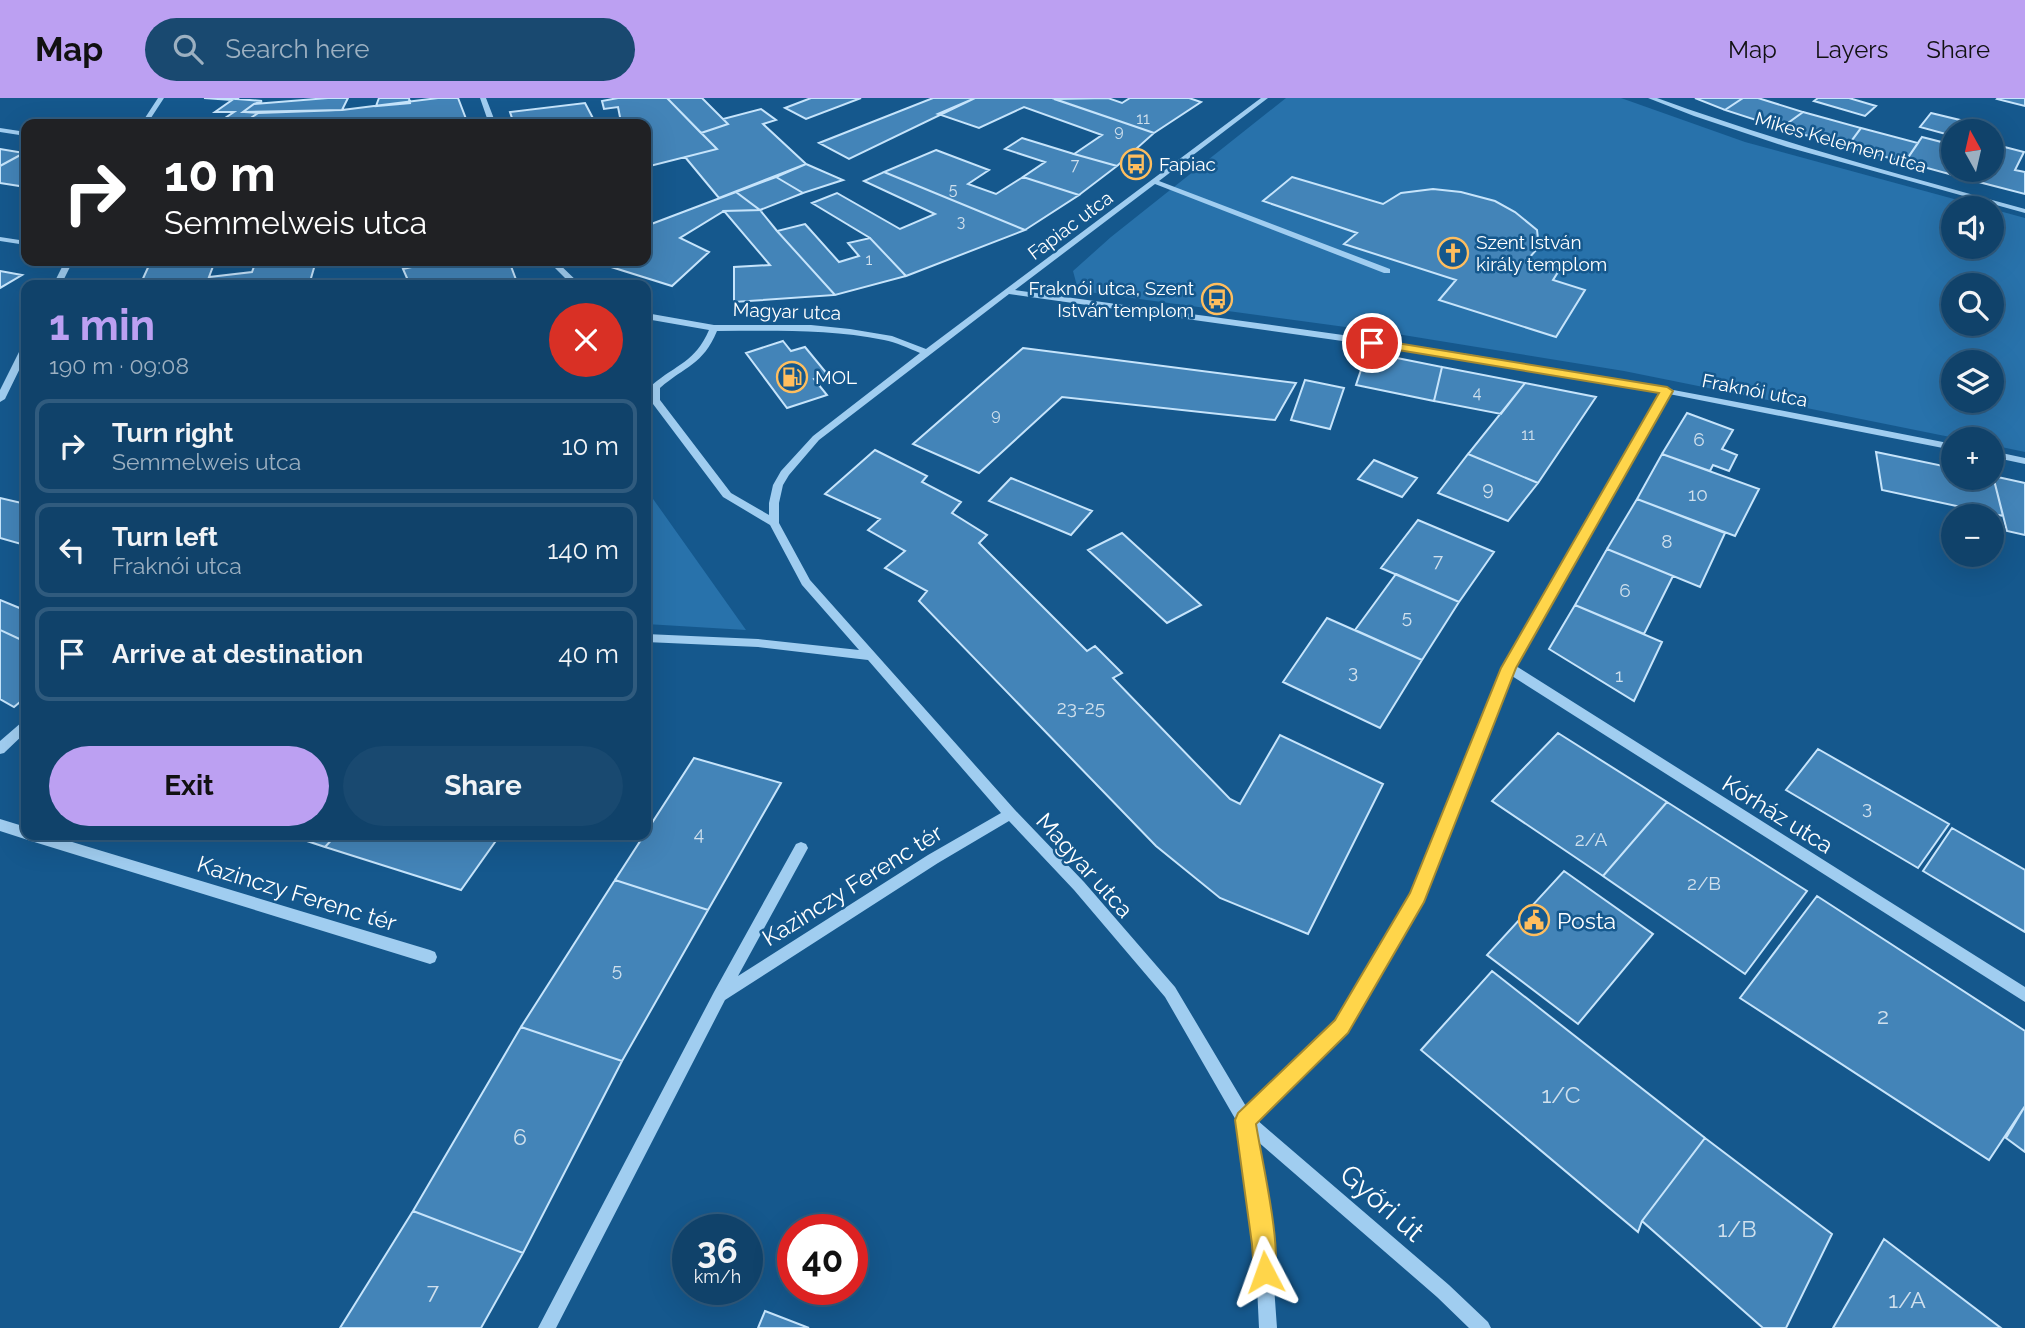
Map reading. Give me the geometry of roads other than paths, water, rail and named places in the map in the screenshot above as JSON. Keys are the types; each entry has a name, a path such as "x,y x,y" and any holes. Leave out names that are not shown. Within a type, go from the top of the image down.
{"street":[{"path":"147,119 161,98"},
{"path":"483,98 491,119"},
{"name":"Fapiac utca","path":"774,523 778,485 816,438 926,352 1010,292 1265,98"},
{"name":"Mikes Kelemen utca","path":"1651,98 1704,119 1783,143 2025,211"},
{"path":"0,130 21,133"},
{"path":"1155,182 1387,271"},
{"path":"0,239 21,242"},
{"path":"557,266 572,280"},
{"name":"Fraknói utca","path":"1010,292 1346,338 1667,391 1941,445"},
{"name":"Magyar utca","path":"651,317 714,328 811,328 850,332 889,338 926,352"},
{"path":"714,328 707,348 698,358 655,387 655,400 727,495 774,523"},
{"path":"2,393 21,357"},
{"path":"1268,1328 1263,1244 1245,1120 1342,1026 1418,897 1509,668 1667,391"},
{"path":"2004,457 2025,461"},
{"name":"Magyar utca","path":"774,523 806,582 1010,814 1079,886 1170,992 1245,1120"},
{"path":"651,638 758,643 870,656"},
{"name":"Kórház utca","path":"1509,668 2025,995"},
{"path":"0,749 21,730"},
{"name":"Kazinczy Ferenc tér","path":"719,996 933,859 1010,814"},
{"name":"Kazinczy Ferenc tér","path":"0,825 21,832"},
{"name":"Kazinczy Ferenc tér","path":"48,840 430,957"},
{"name":"Kazinczy Ferenc tér","path":"547,1328 719,996 801,848"},
{"name":"Győri út","path":"1245,1120 1443,1290 1482,1328"}],"place":[{"name":"Fapiac","path":"1136,164"},
{"name":"Szent István király templom","path":"1453,253"},
{"name":"Fraknói utca, Szent István templom","path":"1217,299"},
{"name":"MOL","path":"792,377"},
{"name":"Posta","path":"1534,920"}]}
